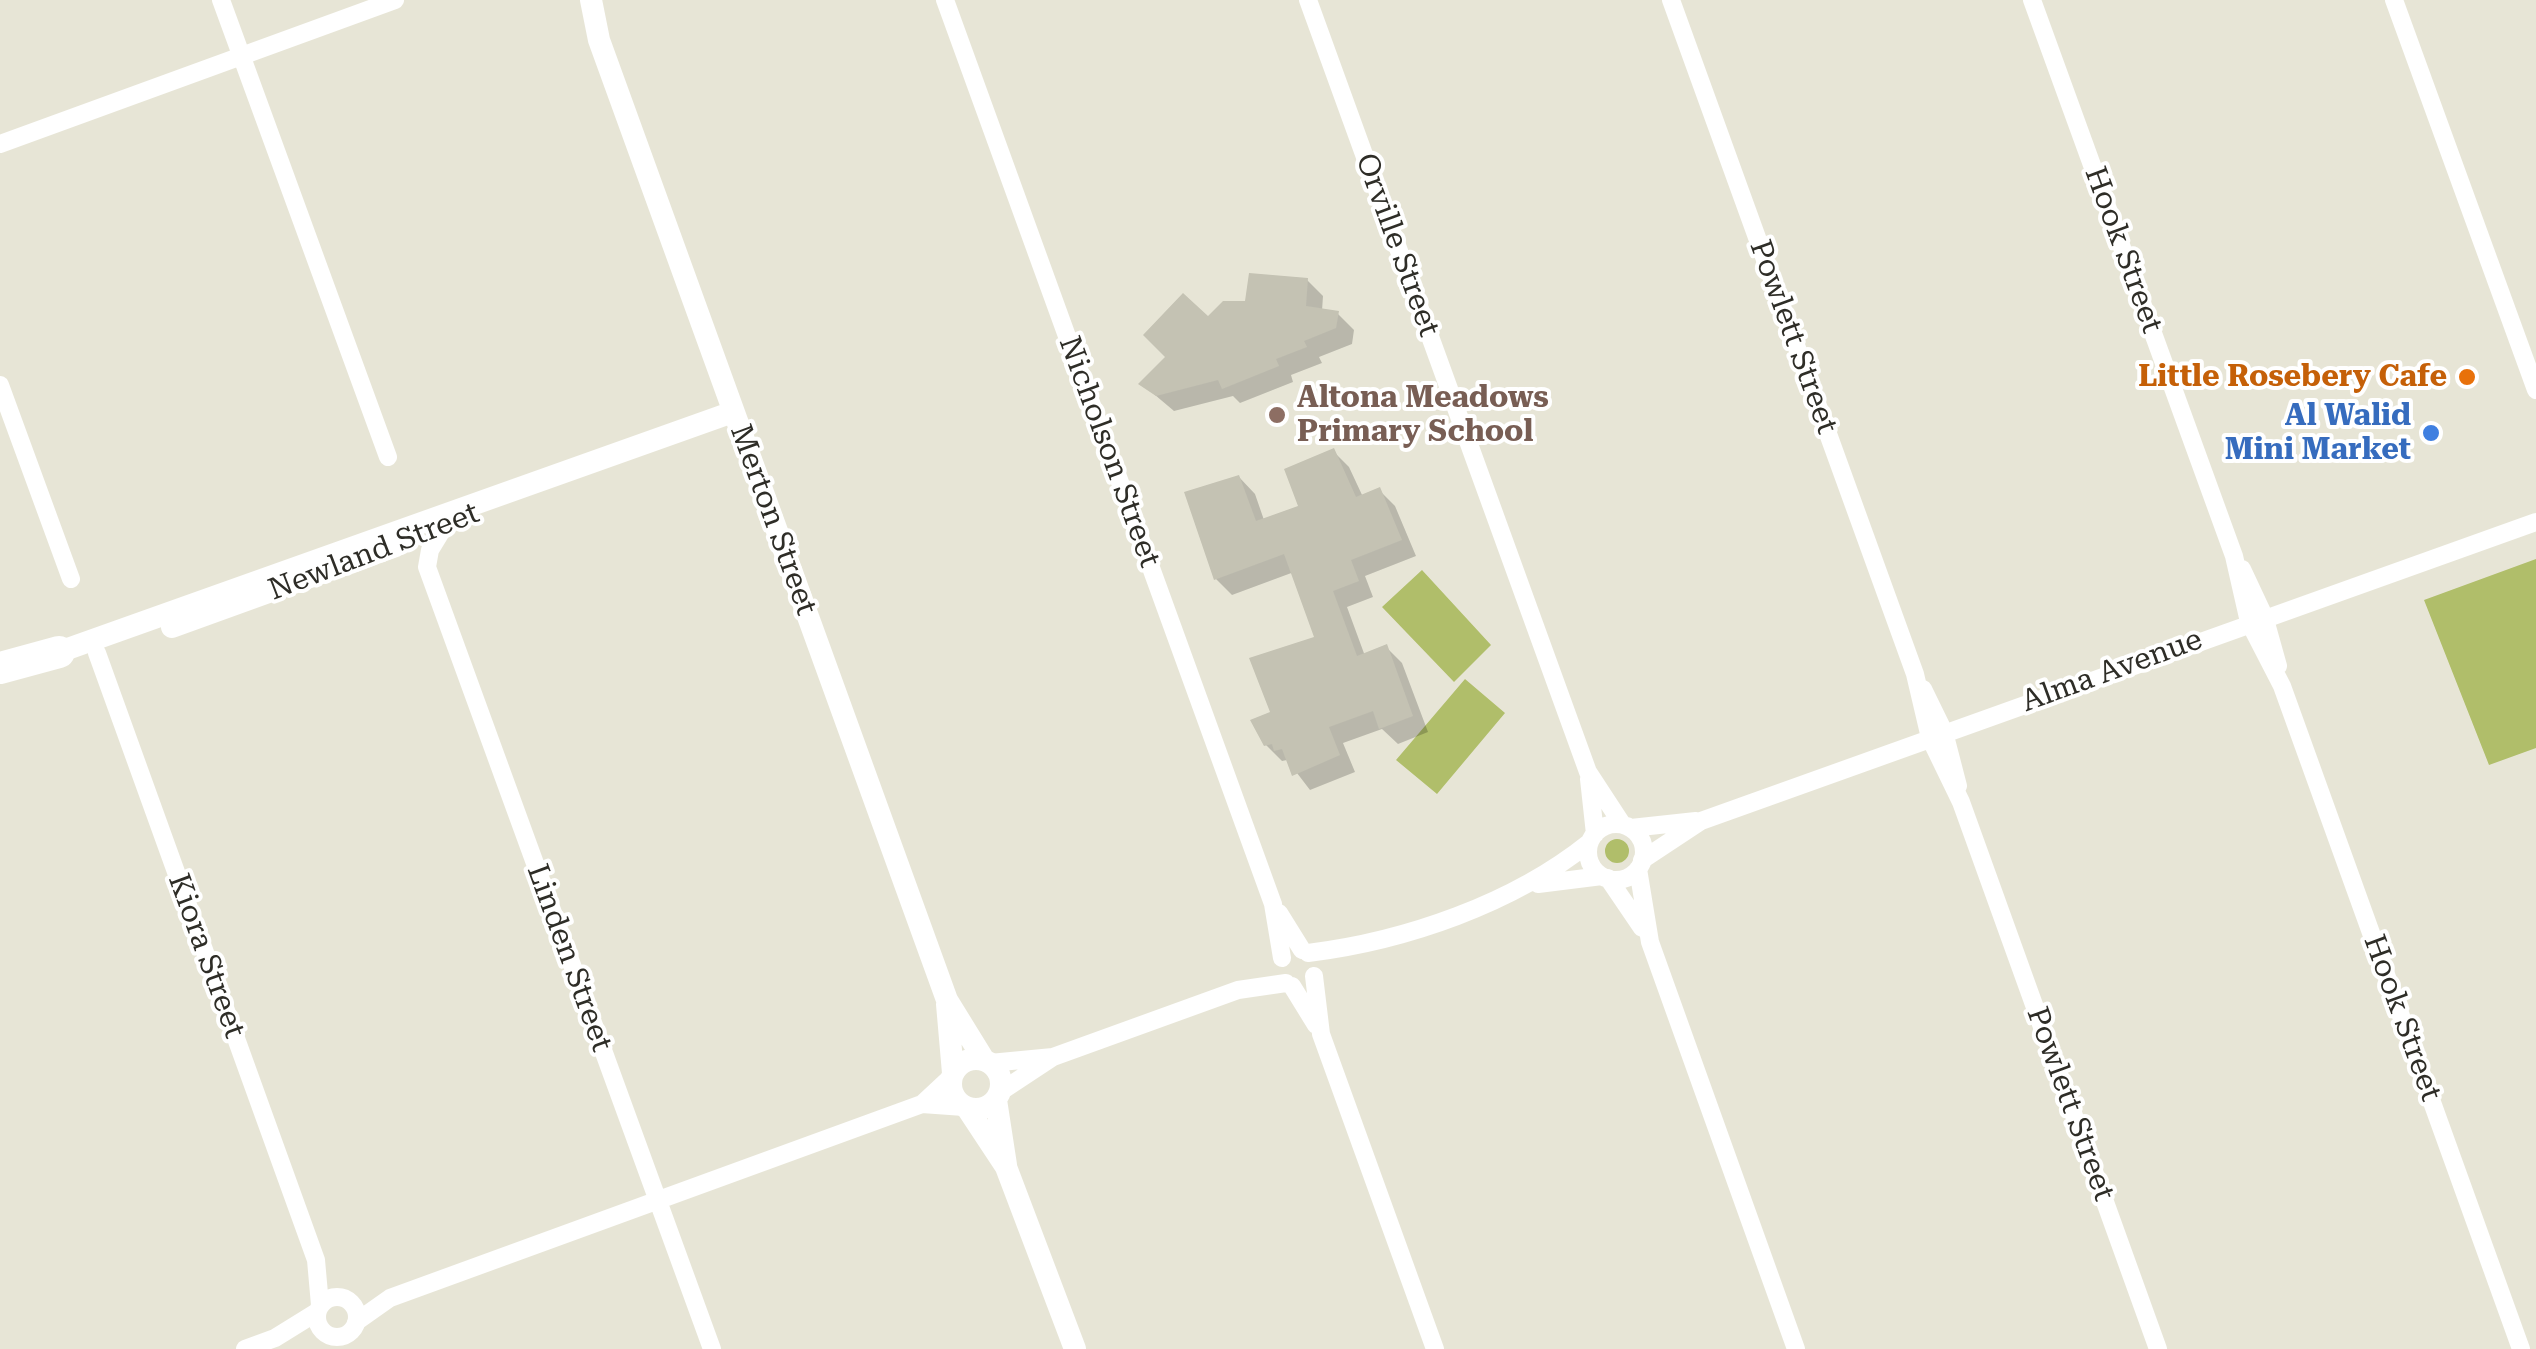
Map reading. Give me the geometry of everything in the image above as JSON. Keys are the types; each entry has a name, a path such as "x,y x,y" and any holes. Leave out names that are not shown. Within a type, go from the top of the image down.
{"highway":[{"path":"0,668 58,660"},
{"path":"0,686 58,660"}],"street":[{"path":"221,0 388,457"},
{"path":"0,144 395,0"},
{"name":"Merton Street","path":"574,0 598,40"},
{"name":"Merton Street","path":"591,0 598,40 947,1000 987,1061"},
{"name":"Nicholson Street","path":"946,0 1274,904 1304,952"},
{"name":"Orville Street","path":"1308,0 1588,772 1626,826"},
{"name":"Powlett Street","path":"1670,0 2158,1349"},
{"name":"Hook Street","path":"2032,0 2522,1349"},
{"path":"2394,0 2536,390"},
{"path":"0,386 71,579"},
{"name":"Newland Street","path":"58,660 733,412"},
{"name":"Newland Street","path":"58,660 97,653 394,546 687,429"},
{"name":"Alma Avenue","path":"1640,864 1702,821 2532,520"},
{"path":"394,546 427,567 430,550 444,527"},
{"name":"Linden Street","path":"427,567 712,1349"},
{"name":"Kiora Street","path":"97,653 316,1260 344,1298"},
{"name":"Orville Street","path":"1588,772 1592,838"},
{"name":"Alma Avenue","path":"1626,826 1702,821"},
{"path":"1238,990 1281,959 1406,933 1524,886 1607,825 1626,826 1642,842 1640,864 1650,942 1796,1349"},
{"path":"1592,838 1588,858 1650,942"},
{"path":"1524,886 1624,878 1640,864"},
{"name":"Nicholson Street","path":"1274,904 1281,959"},
{"path":"922,1104 983,1109 1053,1057 1238,990 1303,986 1314,974 1358,946"},
{"path":"1304,952 1314,974 1321,1034 1434,1349"},
{"path":"1281,959 1280,976 1321,1034"},
{"name":"Merton Street","path":"947,1000 952,1075"},
{"path":"275,1338 333,1340 390,1298 922,1104 970,1059 1053,1057"},
{"path":"987,1061 1000,1076 998,1096 1006,1166"},
{"path":"952,1075 952,1094 1006,1166 1075,1349"},
{"name":"Kiora Street","path":"316,1260 318,1308"},
{"path":"245,1349 275,1338 331,1297 390,1298"},
{"path":"344,1298 355,1308 355,1349"},
{"path":"318,1308 318,1325 333,1340"}],"green space":[{"path":"2536,559 2536,748 2489,765 2424,600"},
{"path":"1422,570 1491,645 1454,682 1382,607"},
{"path":"1465,679 1505,713 1437,794 1396,760"},
{"path":"1617,839 1626,842 1626,860 1617,863 1608,860 1605,851 1608,842"}],"building":[{"path":"1249,273 1308,278 1306,306 1339,311 1336,328 1304,341 1307,347 1276,359 1279,366 1222,389 1218,380 1156,396 1138,384 1165,357 1143,335 1183,293 1208,316 1223,301 1245,301"},
{"path":"1334,448 1356,497 1380,487 1402,540 1351,560 1359,581 1333,591 1357,656 1387,644 1413,716 1379,729 1373,711 1329,727 1340,755 1292,776 1282,749 1274,751 1272,744 1264,746 1250,720 1270,712 1249,658 1314,637 1284,554 1214,580 1184,492 1239,475 1256,521 1298,506 1284,469"}],"place":[{"name":"Little Rosebery Cafe","path":"2467,377"},
{"name":"Altona Meadows Primary School","path":"1277,415"},
{"name":"Al Walid Mini Market","path":"2431,433"}]}
